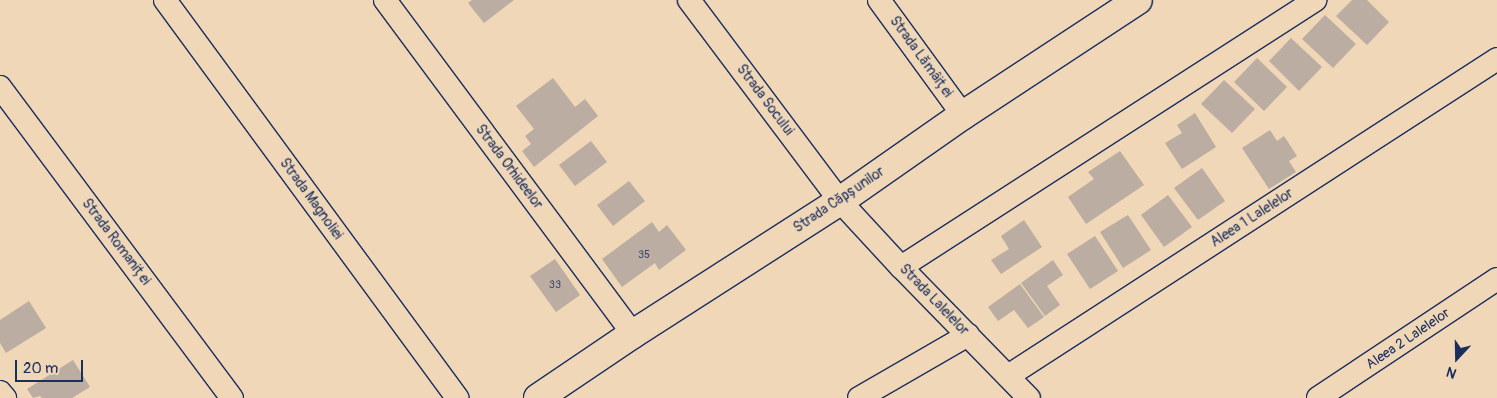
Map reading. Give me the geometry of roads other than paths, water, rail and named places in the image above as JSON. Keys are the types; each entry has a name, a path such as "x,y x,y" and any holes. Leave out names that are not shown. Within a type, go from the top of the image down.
{"street":[{"name":"Strada Magnoliei","path":"165,0 457,398"},
{"name":"Strada Orhideelor","path":"385,0 633,334"},
{"name":"Strada Socului","path":"689,0 840,201"},
{"name":"Strada Lămâiței","path":"879,0 963,115"},
{"name":"Strada Căpșunilor","path":"538,398 633,334 840,201 963,115 1138,0"},
{"path":"901,267 1315,0"},
{"name":"Aleea 1 Lalelelor","path":"1008,376 1497,60"},
{"name":"Strada Romaniței","path":"0,87 232,398"},
{"name":"Strada Lalelelor","path":"840,201 901,267 1029,398"},
{"name":"Aleea 2 Lalelelor","path":"1318,398 1497,279"},
{"path":"859,398 968,335"},
{"path":"0,392 5,398"}]}
